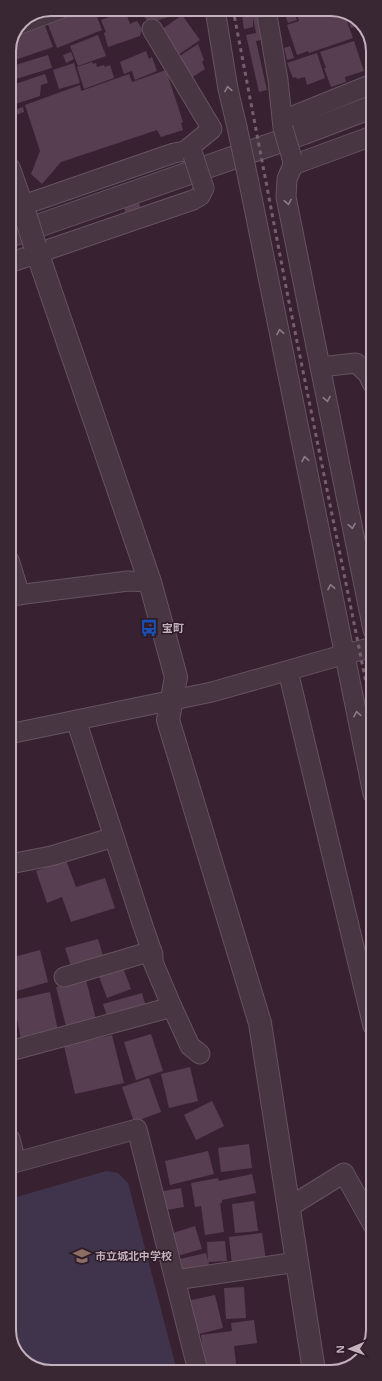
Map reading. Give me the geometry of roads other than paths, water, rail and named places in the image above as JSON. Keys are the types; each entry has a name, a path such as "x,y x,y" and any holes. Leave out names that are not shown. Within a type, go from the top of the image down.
{"street":[{"path":"216,16 228,89 249,183 366,760"},
{"path":"267,16 278,80 283,124 292,162 287,179 286,197 366,600"},
{"path":"19,210 174,153 189,153 212,129 152,29"},
{"path":"283,124 366,87"},
{"path":"16,234 297,136 366,109"},
{"path":"292,162 366,138"},
{"path":"16,260 36,250 193,200 200,196 204,188 189,153"},
{"path":"16,198 19,210 36,250 150,582 176,677 168,720 260,1023 313,1365"},
{"path":"320,367 356,363 366,372"},
{"path":"16,596 128,581 150,582"},
{"path":"16,733 212,692 366,648"},
{"path":"288,671 366,997"},
{"path":"76,720 152,952 153,962 190,1046 200,1054"},
{"path":"16,863 51,856 114,837"},
{"path":"64,977 152,952"},
{"path":"16,1049 172,1007"},
{"path":"16,1162 137,1129 196,1365"},
{"path":"289,1207 344,1173 366,1212"},
{"path":"175,1280 297,1262"}],"railway":[{"path":"234,16 287,292 366,682"}],"place":[{"name":"宝町","path":"149,628"},
{"name":"市立城北中学校","path":"82,1256"}]}
